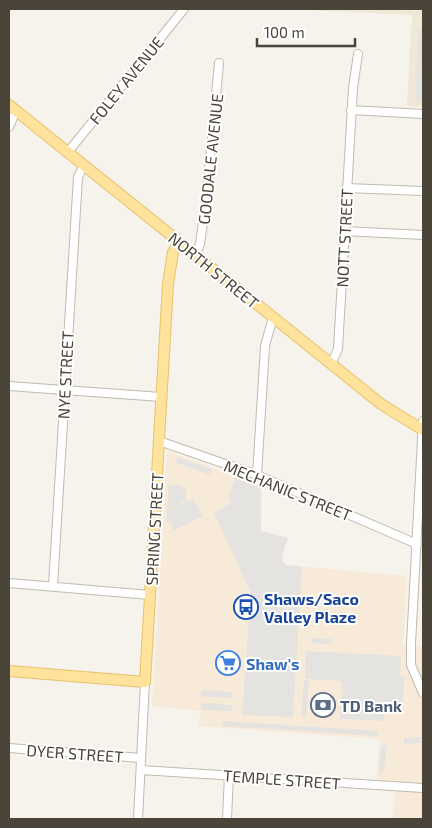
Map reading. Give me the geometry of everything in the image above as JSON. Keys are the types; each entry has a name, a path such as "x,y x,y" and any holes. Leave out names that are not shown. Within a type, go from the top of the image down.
{"main road":[{"name":"NORTH STREET","path":"12,108 391,411 423,427"},
{"name":"SPRING STREET","path":"145,682 160,398 169,273 173,252 179,242"},
{"path":"9,671 145,682"}],"street":[{"name":"FOLEY AVENUE","path":"68,152 184,9"},
{"name":"NOTT STREET","path":"331,364 338,349 351,110 358,54"},
{"name":"GOODALE AVENUE","path":"196,256 200,244 206,201 219,62"},
{"path":"9,127 12,108"},
{"path":"351,110 423,114"},
{"name":"NYE STREET","path":"53,586 78,177 84,165"},
{"path":"346,188 423,191"},
{"path":"344,231 423,235"},
{"path":"258,475 264,356 266,336 273,317"},
{"path":"9,386 160,398"},
{"path":"423,427 411,665 423,693"},
{"name":"MECHANIC STREET","path":"158,441 258,475 416,544"},
{"path":"9,583 150,594"},
{"name":"SPRING STREET","path":"138,819 145,682"},
{"name":"DYER STREET","path":"9,748 141,758"},
{"name":"TEMPLE STREET","path":"141,770 423,788"},
{"path":"227,819 229,775"}],"shaded area":[{"path":"286,9 423,9 423,107 407,106 412,15"},
{"path":"419,29 423,29 423,102 415,101"},
{"path":"167,451 262,486 261,531 288,538 282,561 286,565 407,576 403,645 423,647 423,819 392,819 395,785 376,784 380,739 199,726 200,711 152,706"},
{"path":"177,457 212,469 210,475 175,462"},
{"path":"235,478 260,487 261,531 288,538 282,561 286,565 302,567 293,717 242,715 251,593 214,513 231,503 228,497"},
{"path":"169,485 181,485 181,488 186,489 186,501 180,502 180,504 193,499 203,516 173,531 171,523 166,522"},
{"path":"311,638 332,639 332,644 311,643"},
{"path":"306,651 401,656 400,676 405,677 402,708 385,708 384,721 340,719 342,681 305,679"},
{"path":"304,680 309,680 306,717 301,716"},
{"path":"202,690 233,692 232,698 201,696"},
{"path":"201,703 233,705 232,711 201,710"},
{"path":"223,721 378,731 377,736 222,726"},
{"path":"423,737 423,743 404,744 404,738"},
{"path":"387,744 384,771 379,773 381,747"}],"place":[{"name":"Shaws/Saco Valley Plaze","path":"246,607"},
{"name":"Shaw's","path":"228,663"},
{"name":"TD Bank","path":"323,705"}]}
